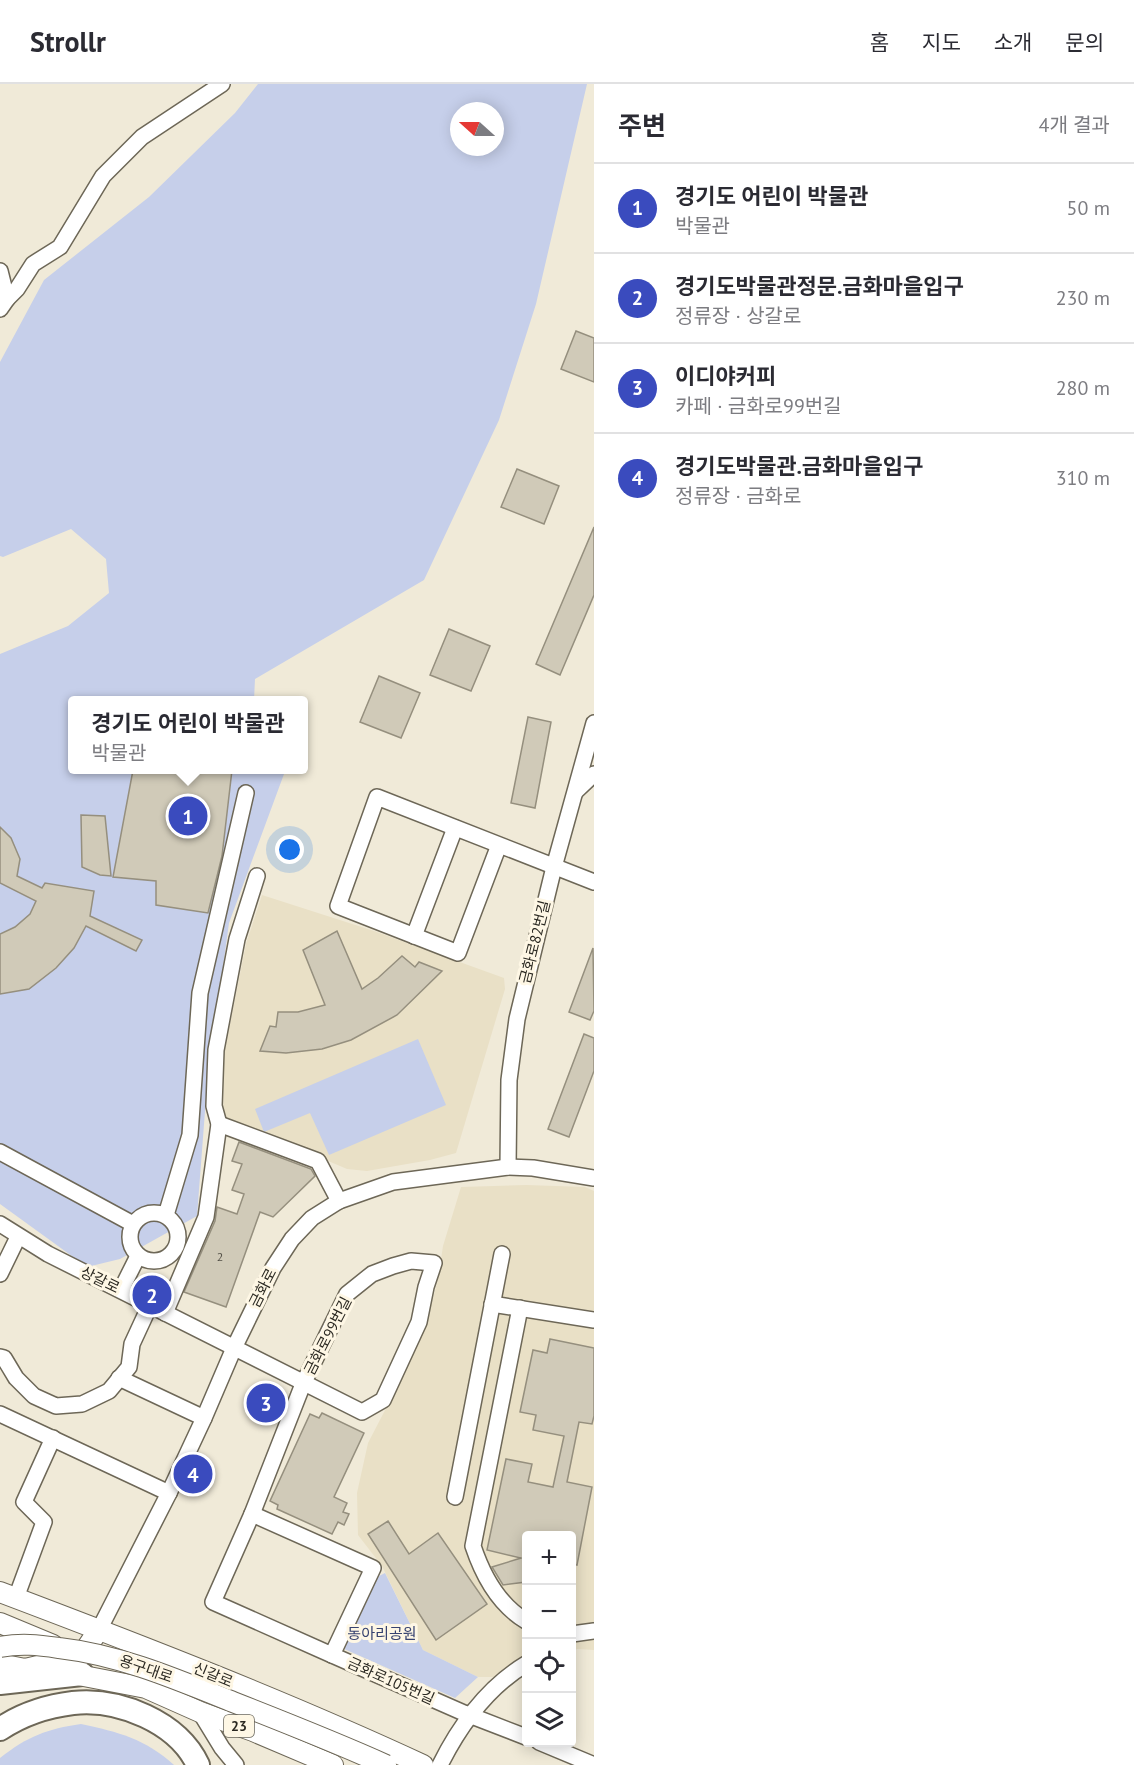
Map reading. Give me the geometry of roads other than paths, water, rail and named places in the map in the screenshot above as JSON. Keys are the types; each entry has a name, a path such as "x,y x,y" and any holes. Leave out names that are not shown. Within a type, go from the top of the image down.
{"highway":[{"path":"0,1683 81,1665"},
{"path":"0,1729 39,1711 74,1703 102,1704 145,1716 165,1728 183,1743 198,1765"}],"main road":[{"name":"신갈로","path":"8,1595 100,1628 348,1730 423,1765"},
{"path":"0,1623 81,1665 100,1628"},
{"name":"용구대로","path":"0,1647 20,1643 90,1652 157,1671 386,1765"},
{"path":"0,1664 25,1669"},
{"name":"용구대로","path":"0,1674 25,1669 81,1665 146,1688 333,1765"}],"street":[{"path":"197,102 201,84"},
{"path":"3,304 17,289 33,264 60,247 103,176 142,137 222,84"},
{"path":"0,272 3,304"},
{"name":"금화로82번길","path":"508,1167 509,1080 517,1019 554,867 594,723"},
{"path":"574,794 594,774"},
{"path":"166,1215 190,1135 200,993 246,793"},
{"path":"499,845 458,953 338,906 377,797 594,882"},
{"path":"414,936 455,828"},
{"path":"165,1313 206,1217 219,1124 214,1106 216,1050 237,939 257,876"},
{"path":"219,1124 318,1161 339,1201"},
{"path":"0,1152 133,1224"},
{"name":"금화로","path":"100,1628 169,1493 234,1348 273,1268 292,1239 312,1218 339,1201 393,1182 508,1167 533,1168 594,1178"},
{"path":"150,1212 166,1215 172,1221 178,1235 174,1250 169,1256 154,1262 138,1256 130,1242 129,1234 133,1224 150,1212"},
{"name":"상갈로","path":"0,1224 18,1237 234,1348"},
{"path":"0,1274 18,1237"},
{"path":"455,1497 502,1254"},
{"path":"121,1290 138,1256"},
{"name":"금화로99번길","path":"234,1348 303,1384 362,1412 383,1400 419,1322 426,1287 434,1263 411,1261 393,1266 372,1274 347,1294 303,1384"},
{"path":"492,1304 594,1320"},
{"path":"0,1357 4,1358 16,1377 34,1396 56,1406 82,1404 109,1390 129,1367 132,1344 150,1305"},
{"path":"520,1308 473,1546 481,1570 499,1598 522,1618"},
{"path":"119,1378 204,1418"},
{"path":"303,1384 252,1514 213,1602 333,1655"},
{"path":"0,1414 169,1493"},
{"path":"468,1432 495,1438"},
{"path":"8,1595 44,1522 24,1502 52,1438"},
{"name":"금화로105번길","path":"252,1514 373,1568 333,1655 522,1735"},
{"path":"576,1633 594,1631"},
{"path":"441,1765 452,1743 493,1689 508,1675 522,1666"},
{"path":"200,1712 222,1748 236,1765"},
{"path":"549,1747 594,1765"}],"place":[{"name":"경기도 어린이 박물관","path":"188,816"},
{"name":"경기도박물관정문.금화마을입구","path":"152,1295"},
{"name":"이디야커피","path":"266,1403"},
{"name":"경기도박물관.금화마을입구","path":"193,1474"}],"park label":[{"name":"동아리공원","path":"382,1634"}]}
